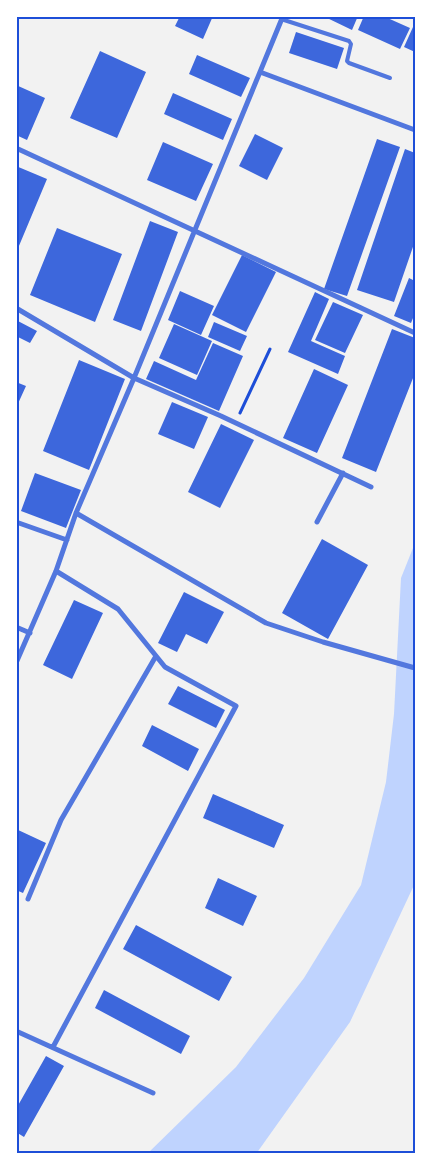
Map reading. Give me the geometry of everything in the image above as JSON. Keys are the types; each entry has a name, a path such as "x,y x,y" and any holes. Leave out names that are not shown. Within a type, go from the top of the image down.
{"street":[{"path":"16,663 56,571 76,513 134,378 282,18"},
{"path":"260,72 415,130"},
{"path":"16,148 415,333"},
{"path":"16,308 134,378 235,422 371,487"},
{"path":"317,522 343,473"},
{"path":"76,513 266,623 322,642 415,668"},
{"path":"16,522 67,540"},
{"path":"53,1047 236,706 165,667 118,609 56,571"},
{"path":"16,627 30,633"},
{"path":"28,899 61,820 156,656"},
{"path":"16,1031 153,1093"}],"lane":[{"path":"282,18 349,40 351,44 347,61 349,63 390,78"}],"path":[{"path":"235,422 270,350"}],"water":[{"path":"415,543 415,883 350,1022 256,1154 147,1154 236,1067 304,978 361,885 386,782 394,714 401,578"}],"building":[{"path":"180,16 213,16 203,39 175,26"},
{"path":"323,16 358,16 352,30"},
{"path":"364,16 383,16 410,28 400,49 358,30"},
{"path":"413,27 415,28 415,52 404,47"},
{"path":"296,32 344,48 337,69 289,53"},
{"path":"100,51 146,72 117,138 70,118"},
{"path":"197,55 250,78 241,97 189,74"},
{"path":"16,85 45,98 27,140 16,135"},
{"path":"173,93 232,119 223,140 164,114"},
{"path":"255,134 283,148 267,180 239,166"},
{"path":"377,139 400,147 347,296 324,289"},
{"path":"163,142 213,164 196,201 147,180"},
{"path":"405,149 415,153 415,241 394,302 357,290"},
{"path":"16,166 47,179 16,253"},
{"path":"150,221 178,232 141,331 113,320"},
{"path":"57,228 122,254 95,322 30,295"},
{"path":"242,255 276,272 246,332 212,315"},
{"path":"409,278 415,281 415,313 411,323 394,316"},
{"path":"180,291 214,306 201,335 168,320"},
{"path":"315,292 329,299 311,341 345,356 338,374 288,352"},
{"path":"333,302 363,315 345,353 315,340"},
{"path":"16,320 37,331 30,343 16,336"},
{"path":"214,322 247,336 240,351 208,337"},
{"path":"174,324 212,341 197,375 159,358"},
{"path":"392,329 415,338 415,373 376,472 342,458"},
{"path":"213,343 243,356 219,411 146,379 154,361 196,380"},
{"path":"79,360 125,379 89,470 43,451"},
{"path":"314,369 348,385 317,453 283,438"},
{"path":"16,382 26,386 16,408"},
{"path":"172,402 208,417 194,449 158,434"},
{"path":"221,424 254,440 220,508 188,492"},
{"path":"35,473 81,490 66,528 21,511"},
{"path":"322,539 368,565 328,639 282,613"},
{"path":"184,592 224,612 207,644 186,634 177,652 158,643"},
{"path":"74,600 103,613 72,679 43,665"},
{"path":"178,686 225,710 216,728 168,704"},
{"path":"152,725 199,749 188,771 142,746"},
{"path":"213,794 284,825 274,848 203,818"},
{"path":"16,829 46,843 23,893 16,890"},
{"path":"218,878 257,896 243,926 205,908"},
{"path":"136,925 232,977 219,1001 123,949"},
{"path":"104,990 190,1036 181,1054 95,1008"},
{"path":"46,1056 64,1066 24,1137 16,1132 16,1109"}]}
